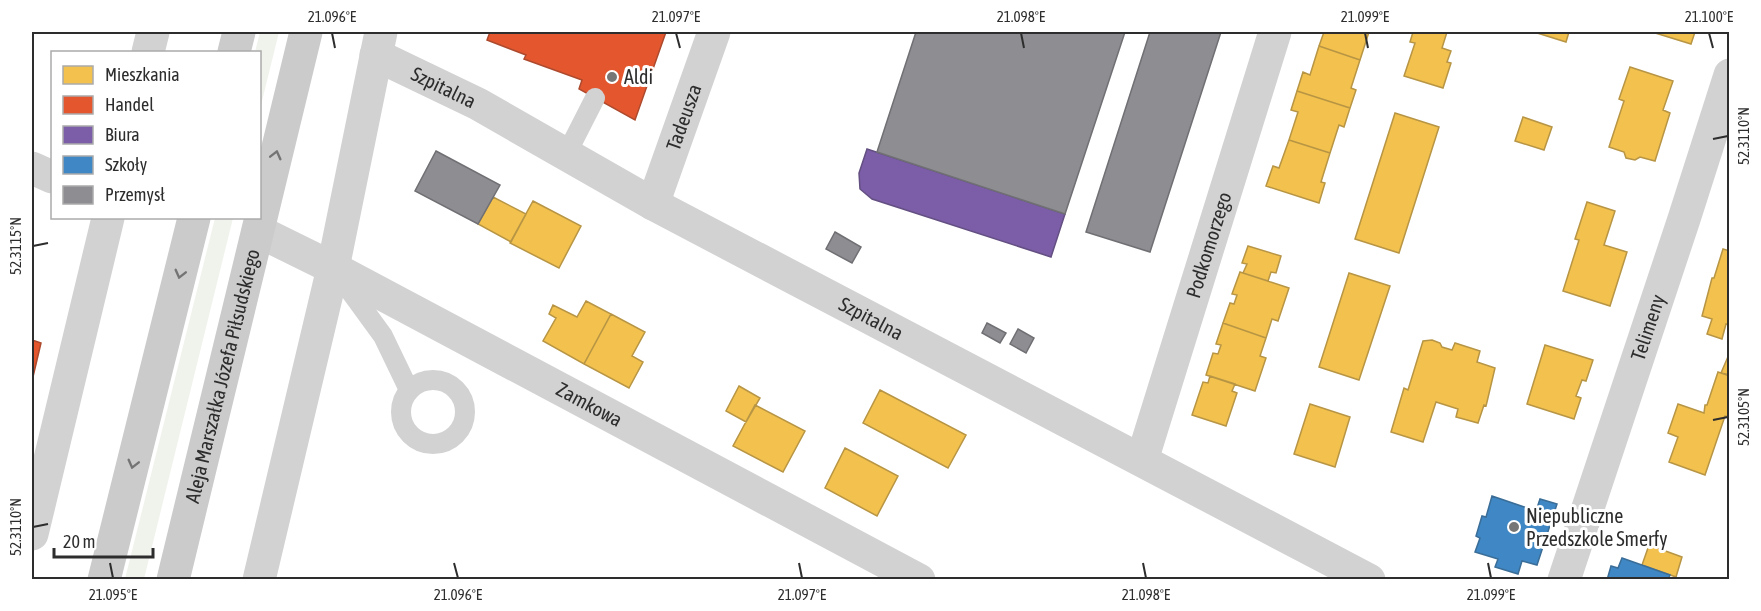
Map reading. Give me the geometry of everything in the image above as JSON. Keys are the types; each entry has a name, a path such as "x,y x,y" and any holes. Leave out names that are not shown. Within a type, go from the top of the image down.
{"main road":[{"path":"234,51 239,32"},
{"name":"Aleja Marszałka Józefa Piłsudskiego","path":"261,219 306,32"},
{"path":"105,579 194,219"},
{"name":"Aleja Marszałka Józefa Piłsudskiego","path":"173,579 261,219"}],"street":[{"path":"148,51 153,32"},
{"name":"Tadeusza","path":"653,204 714,32"},
{"name":"Podkomorzego","path":"1142,459 1275,32"},
{"path":"259,579 333,268 378,43"},
{"name":"Szpitalna","path":"378,43 478,104 653,204 1370,579"},
{"name":"Telimeny","path":"1564,579 1730,75"},
{"path":"32,168 51,177"},
{"path":"32,534 108,219"},
{"name":"Zamkowa","path":"258,231 333,268 919,579"}],"lane":[{"path":"567,153 595,98"},
{"path":"333,268 383,336 410,390"}],"shaded area":[{"path":"260,32 279,32 261,105 261,51 255,51"},
{"path":"215,219 233,219 144,579 125,579"}],"building: Mieszkania":[{"path":"1324,32 1369,32 1360,60 1319,46"},
{"path":"1413,32 1447,32 1442,48 1451,51 1447,62 1451,63 1443,88 1404,76 1415,43 1410,42"},
{"path":"1534,32 1569,32 1566,42"},
{"path":"1652,32 1695,32 1691,44"},
{"path":"1319,46 1360,60 1351,88 1356,90 1350,108 1297,91 1303,72 1310,75"},
{"path":"1630,67 1673,81 1663,110 1670,113 1655,161 1640,157 1635,160 1626,158 1624,152 1609,147 1624,101 1619,99"},
{"path":"1297,91 1350,108 1344,127 1339,125 1330,153 1289,140 1298,112 1291,110"},
{"path":"1395,113 1439,127 1399,253 1355,239"},
{"path":"1523,117 1552,127 1544,150 1515,141"},
{"path":"1289,140 1330,153 1321,182 1325,183 1319,203 1266,186 1273,166 1279,168"},
{"path":"493,197 526,214 511,242 478,224"},
{"path":"533,201 581,226 559,268 510,243"},
{"path":"1587,202 1615,211 1604,245 1627,252 1610,306 1563,291 1579,240 1575,239"},
{"path":"1248,246 1281,256 1276,273 1271,272 1268,281 1243,273 1247,264 1242,263"},
{"path":"1723,249 1730,251 1730,325 1726,324 1722,339 1707,334 1712,319 1702,316 1712,278 1714,278"},
{"path":"1240,272 1289,288 1278,321 1272,319 1266,338 1223,323 1230,303 1234,304 1237,295 1232,294"},
{"path":"1349,273 1390,286 1359,380 1319,367"},
{"path":"586,301 611,314 584,364 543,341 556,318 549,314 553,305 577,317"},
{"path":"611,314 645,332 632,356 643,362 629,388 584,364"},
{"path":"1223,323 1266,338 1260,356 1266,358 1255,391 1206,375 1213,353 1218,354 1221,345 1216,344"},
{"path":"1432,340 1452,350 1455,343 1480,351 1477,362 1495,368 1486,406 1484,405 1478,423 1456,417 1458,409 1436,402 1423,442 1391,432 1404,388 1408,390 1423,341"},
{"path":"1545,345 1593,360 1586,381 1582,380 1576,396 1581,398 1574,419 1527,404"},
{"path":"1730,352 1730,375 1721,373"},
{"path":"1718,372 1730,376 1730,417 1725,416 1705,475 1669,462 1678,437 1668,433 1678,404 1704,413"},
{"path":"1210,376 1235,384 1232,391 1237,393 1226,426 1192,415 1203,382 1208,383"},
{"path":"739,386 760,398 746,422 726,411"},
{"path":"880,390 966,435 948,468 863,423"},
{"path":"1310,404 1350,417 1335,467 1294,454"},
{"path":"755,405 805,431 783,472 733,446"},
{"path":"845,448 898,476 877,516 825,488"},
{"path":"1649,545 1682,557 1676,577 1642,565"}],"building: Handel":[{"name":"Aldi","path":"490,32 666,32 635,120 579,89 582,80 524,59 526,55 487,40"},
{"path":"32,340 41,343 32,381"}],"building: Biura":[{"path":"867,149 1065,214 1051,257 872,199 860,189 859,173"}],"building: Szkoły":[{"name":"Niepubliczne Przedszkole Smerfy","path":"1492,496 1536,511 1540,499 1557,504 1537,565 1522,561 1518,574 1495,567 1498,559 1475,552 1480,538 1476,536 1482,516 1486,517"},
{"path":"1622,558 1670,575 1668,580 1607,580 1611,566 1618,568"}],"building: Przemysł":[{"path":"916,32 1125,32 1065,214 877,152"},
{"path":"1150,32 1221,32 1150,252 1086,232"},
{"path":"436,151 500,185 478,224 415,191"},
{"path":"835,232 861,247 852,263 826,249"},
{"path":"987,323 1006,333 1000,343 982,333"},
{"path":"1018,329 1034,338 1026,353 1010,344"}],"place":[{"name":"Aldi","path":"612,77"},
{"name":"Niepubliczne Przedszkole Smerfy","path":"1514,527"}]}
